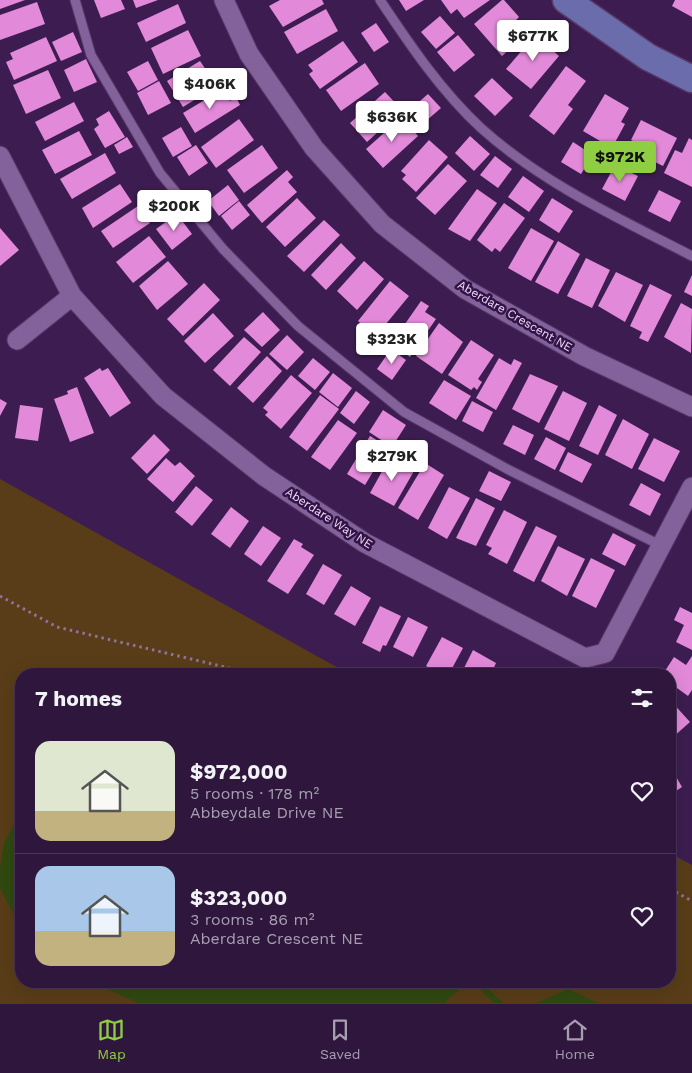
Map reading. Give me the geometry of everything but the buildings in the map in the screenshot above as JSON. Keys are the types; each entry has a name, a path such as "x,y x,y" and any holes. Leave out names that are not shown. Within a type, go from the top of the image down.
{"street":[{"name":"Aberdare Crescent NE","path":"224,0 249,54 314,148 382,224 465,289 584,356 692,407"},
{"path":"566,0 648,57 692,80"},
{"name":"Aberdare Way NE","path":"0,156 72,296 163,396 264,476 364,543 585,658 605,653 692,488"},
{"path":"17,340 72,296"}],"lane":[{"path":"75,0 91,54 160,173 223,249 298,326 404,412 509,470 662,546"},
{"path":"380,0 418,57 481,128 539,173 692,256"}],"path":[{"path":"0,596 57,627 229,668"},
{"path":"676,892 692,901"}],"shaded area":[{"path":"0,479 338,668 15,668 15,988 676,988 676,856 692,865 692,1003 0,1003"},
{"path":"15,822 15,917 0,888 0,868 4,843"},
{"path":"107,988 461,988 444,1003 139,1003"},
{"path":"568,989 598,1003 538,1003 539,1002"}],"waterway":[{"path":"483,988 499,1003"}]}
